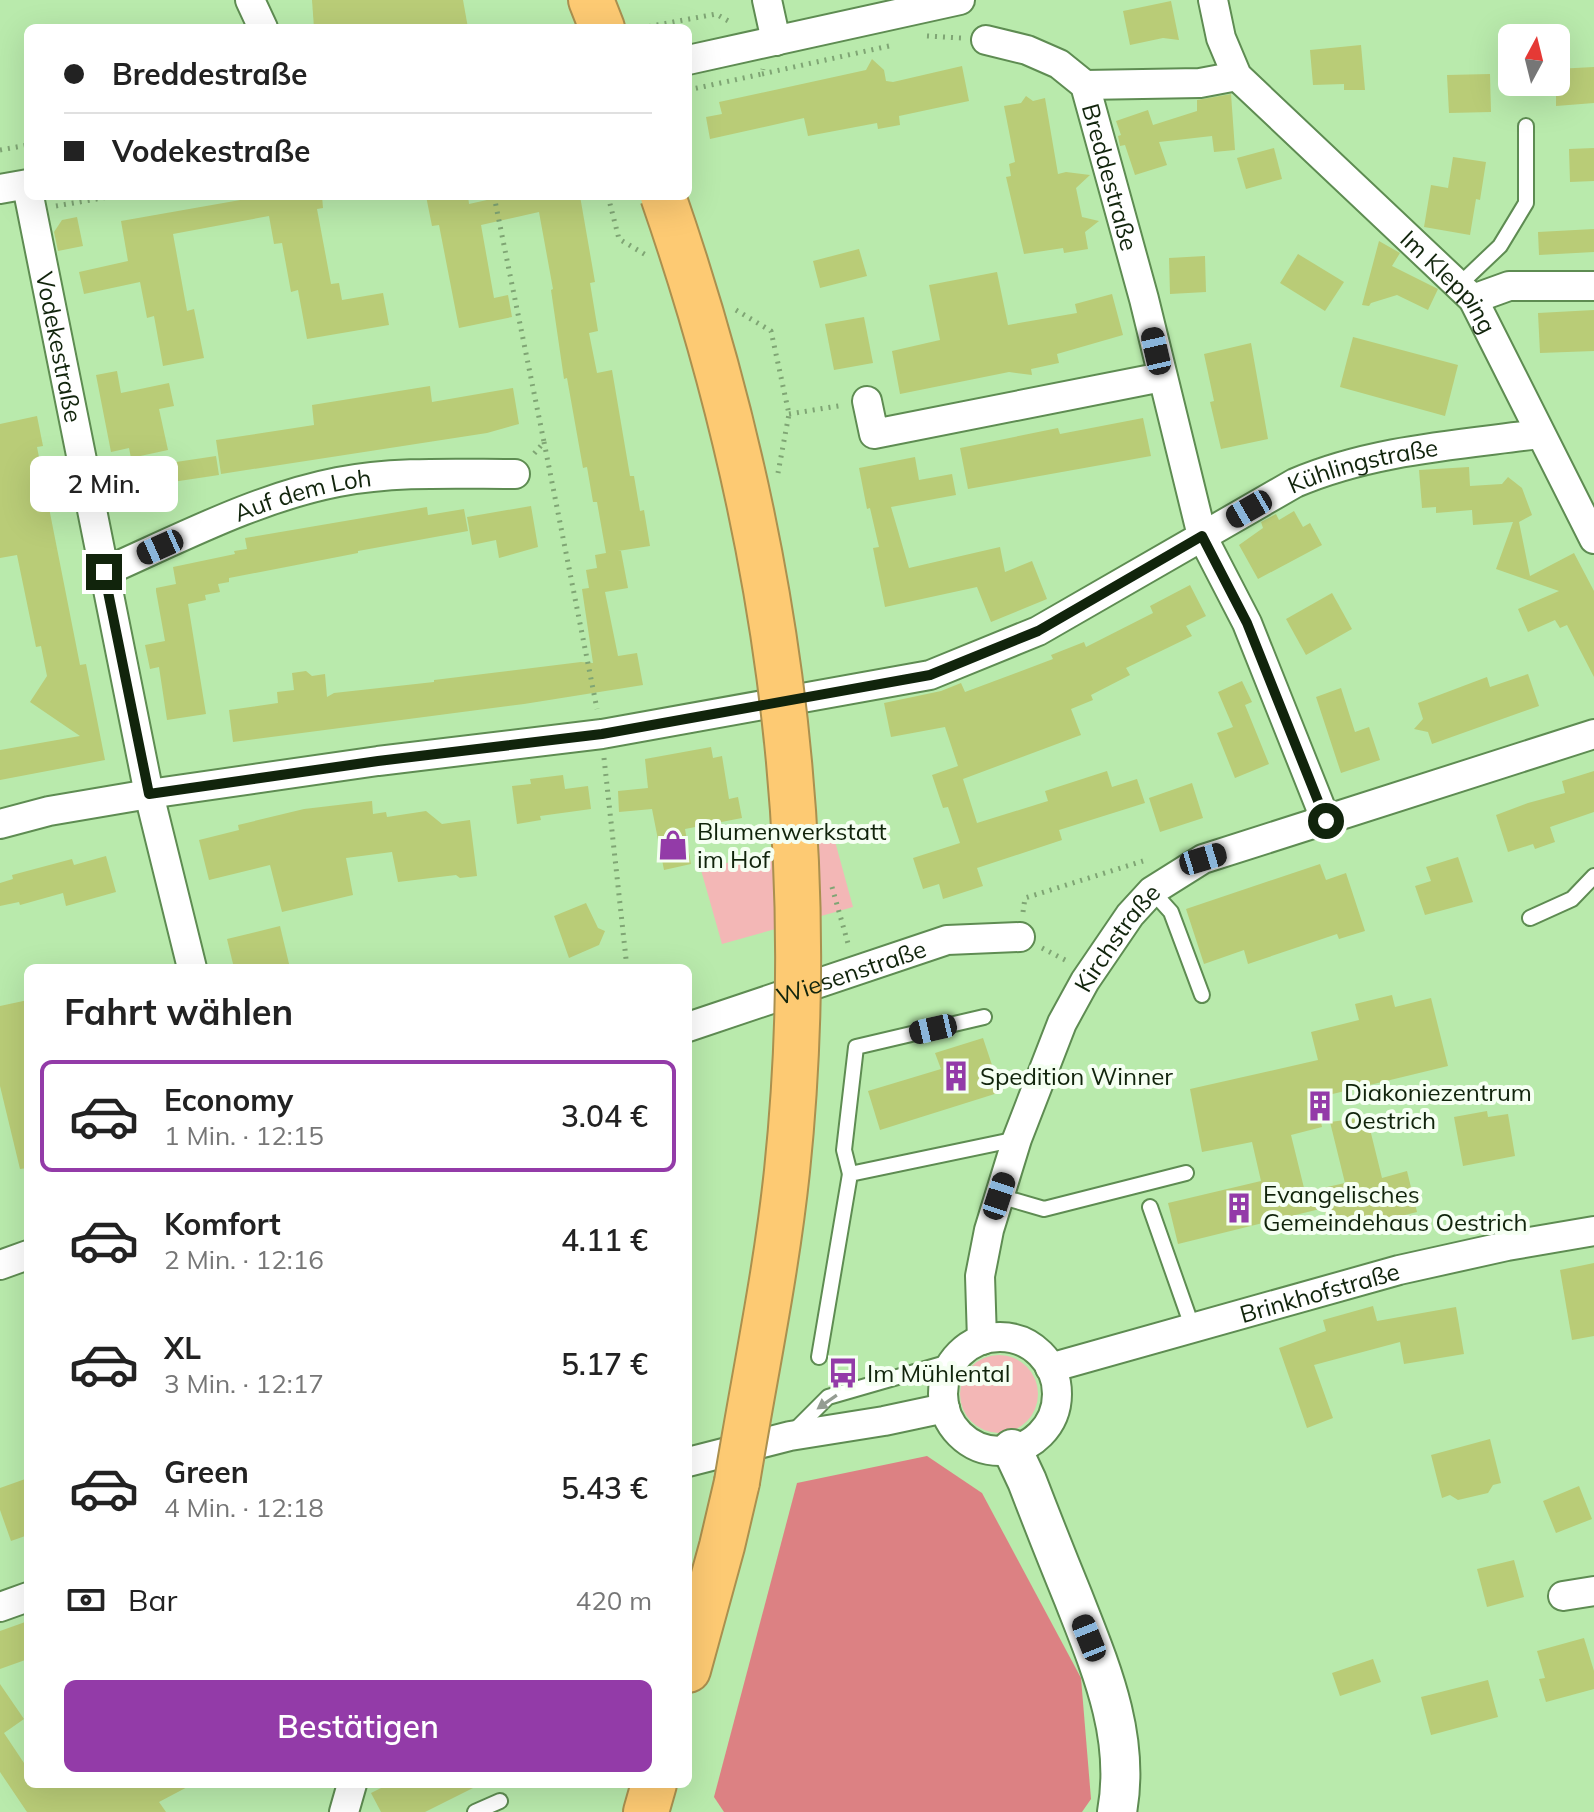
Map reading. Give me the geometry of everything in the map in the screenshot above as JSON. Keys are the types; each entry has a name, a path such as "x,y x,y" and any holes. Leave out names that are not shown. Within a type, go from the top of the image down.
{"highway":[{"path":"591,0 600,24"},
{"path":"664,200 712,350 740,454 762,556 782,689 793,801 798,914 793,1091 786,1172 765,1330 734,1495 692,1655"},
{"path":"646,1812 653,1788"}],"street":[{"path":"250,0 261,24"},
{"path":"767,0 772,42"},
{"path":"692,59 960,0"},
{"name":"Im Klepping","path":"1213,0 1221,38 1237,76 1466,292 1594,539"},
{"name":"Breddestraße","path":"986,40 1027,50 1059,64 1085,85 1144,299 1202,536 1247,623 1326,821"},
{"path":"1085,85 1200,83 1237,76"},
{"name":"Vodekestraße","path":"24,200 149,794 191,964"},
{"path":"1466,292 1509,286 1594,286"},
{"path":"867,401 874,434 1162,377"},
{"name":"Kühlingstraße","path":"0,824 49,811 149,794 378,761 602,734 930,675 1038,631 1295,483 1326,469 1414,450 1539,434"},
{"name":"Auf dem Loh","path":"104,572 216,522 337,482 411,473 515,474"},
{"name":"Kirchstraße","path":"982,1340 980,1276 999,1196 1046,1059 1062,1023 1091,973 1130,915 1152,891 1203,859 1594,734"},
{"name":"Wiesenstraße","path":"692,1026 947,940 1020,937"},
{"name":"Brinkhofstraße","path":"1050,1368 1399,1270 1594,1231"},
{"path":"0,1265 24,1256"},
{"path":"1002,1337 1021,1341 1038,1352 1050,1368 1056,1390 1053,1413 1033,1440 1012,1449 987,1449 965,1439 956,1430 945,1408 944,1384 953,1361 966,1348 982,1340 1002,1337"},
{"path":"692,1461 790,1436 945,1408"},
{"path":"1012,1449 1109,1692 1121,1767 1117,1812"},
{"path":"1563,1596 1594,1591"},
{"path":"0,1607 24,1598"},
{"path":"344,1812 351,1788"}],"lane":[{"path":"1466,292 1500,246 1526,203 1526,126"},
{"path":"1530,918 1572,899 1594,876"},
{"path":"1152,891 1171,912 1202,995"},
{"path":"819,1357 850,1174 844,1150 856,1047 984,1017"},
{"path":"850,1174 1017,1139"},
{"path":"999,1196 1044,1209 1186,1173"},
{"path":"1150,1207 1193,1329"},
{"path":"790,1436 828,1397 953,1361"},
{"path":"475,1812 500,1801"}],"path":[{"path":"662,24 716,14 772,42"},
{"path":"0,150 24,146"},
{"path":"495,200 602,734 627,964"},
{"path":"789,414 867,401"},
{"path":"515,474 544,442"},
{"path":"1091,973 1020,937 1025,898 1143,861"}],"shaded area":[{"path":"833,834 853,907 722,944 701,870"},
{"path":"991,1355 1007,1355 1021,1361 1032,1372 1038,1394 1032,1416 1021,1427 1007,1433 991,1433 977,1427 966,1416 960,1402 960,1386 966,1372 977,1361"},
{"path":"927,1456 982,1493 1081,1678 1091,1799 1082,1812 724,1812 714,1797 797,1483"}],"building":[{"path":"312,0 463,0 467,24 314,24"},
{"path":"1171,1 1179,40 1163,38 1130,45 1123,11"},
{"path":"1361,45 1365,90 1344,90 1344,84 1313,85 1310,50"},
{"path":"872,59 884,70 886,81 893,82 962,66 969,101 899,116 900,125 878,129 877,123 808,136 804,118 710,139 706,117 722,114 719,102 866,70"},
{"path":"1594,67 1594,103 1556,106 1556,96 1570,96 1570,68"},
{"path":"1490,74 1491,112 1449,113 1447,75"},
{"path":"1231,94 1235,150 1214,152 1212,136 1159,142 1167,165 1135,175 1125,145 1120,146 1118,136 1121,135 1116,121 1148,110 1153,125 1197,111 1197,100"},
{"path":"1026,96 1033,101 1045,98 1058,174 1090,175 1076,188 1082,217 1099,221 1085,232 1088,249 1064,253 1063,248 1024,254 1006,177 1011,176 1009,164 1015,162 1004,106 1021,103"},
{"path":"1274,148 1282,179 1246,189 1237,158"},
{"path":"1594,148 1594,181 1570,182 1569,149"},
{"path":"1453,157 1486,162 1470,235 1424,227 1431,185 1448,188"},
{"path":"240,200 322,200 323,208 317,209 331,284 339,283 342,300 383,293 389,325 307,339 298,290 291,292 282,243 274,244 269,216 173,234 187,311 194,309 204,358 163,366 154,316 147,318 140,282 84,294 79,272 128,261 121,221"},
{"path":"427,200 468,200 469,204 487,200 581,200 595,282 590,283 598,331 589,333 597,373 612,370 630,476 634,476 640,511 644,510 650,546 618,551 621,551 628,588 605,592 618,656 637,653 643,685 524,704 233,742 229,710 278,703 277,692 294,690 292,673 306,671 312,676 325,674 327,697 334,693 434,680 593,663 582,589 589,588 586,570 597,568 595,555 606,553 597,502 593,502 587,467 583,468 567,378 564,379 553,289 539,212 481,225 494,298 508,295 512,317 459,328 439,225 432,226"},
{"path":"77,217 83,246 58,251 54,232 62,220"},
{"path":"1594,229 1594,252 1539,255 1538,232"},
{"path":"1379,241 1400,253 1392,266 1438,289 1428,310 1397,295 1369,306 1362,305"},
{"path":"859,249 867,276 820,288 813,261"},
{"path":"1298,254 1344,282 1325,311 1280,283"},
{"path":"1205,256 1206,292 1170,294 1169,258"},
{"path":"997,272 1008,325 1077,313 1075,304 1112,294 1123,335 1057,354 1059,363 1031,369 1032,375 1009,372 900,394 892,351 940,340 929,285"},
{"path":"1594,310 1594,351 1540,353 1538,313"},
{"path":"864,317 873,363 834,370 825,324"},
{"path":"1353,337 1458,365 1445,416 1340,387"},
{"path":"1251,343 1268,439 1221,449 1210,402 1214,401 1204,354"},
{"path":"117,371 121,393 169,383 174,406 159,409 168,450 131,458 129,448 111,452 96,375"},
{"path":"430,386 432,402 513,388 519,424 487,433 221,474 216,440 314,425 312,405"},
{"path":"37,416 43,446 37,447 80,665 86,664 105,760 0,780 0,750 80,736 30,702 47,676 41,646 36,647 17,555 0,558 0,424"},
{"path":"1143,418 1151,456 968,489 960,448 1058,428 1060,434"},
{"path":"216,456 219,475 159,484 156,465"},
{"path":"915,457 919,480 952,474 956,495 891,507 909,568 1000,547 1005,572 1032,561 1047,599 991,622 977,587 885,607 873,548 879,547 859,468"},
{"path":"1469,467 1470,486 1502,484 1508,477 1522,488 1532,515 1519,522 1530,576 1574,553 1594,591 1594,677 1567,625 1560,628 1555,620 1528,632 1518,609 1559,591 1496,569 1513,522 1473,525 1472,510 1436,513 1436,507 1422,508 1419,470"},
{"path":"531,506 538,547 499,558 496,540 472,545 467,517"},
{"path":"427,507 428,515 464,509 468,531 229,578 229,582 218,584 220,592 205,595 206,600 188,604 206,714 167,720 159,667 150,669 145,645 165,641 156,588 176,584 173,567 235,554 234,551 247,549 245,538"},
{"path":"1294,511 1303,527 1310,523 1322,545 1258,579 1239,545 1263,528 1261,522 1276,514 1279,520"},
{"path":"1190,585 1206,616 1186,626 1192,636 1126,668 1130,675 1091,695 1093,700 1071,709 1081,735 963,779 977,823 1048,801 1045,791 1107,771 1112,787 1137,779 1145,803 1059,830 1062,840 977,868 983,886 943,899 939,884 923,889 913,858 960,843 948,807 943,808 932,775 958,766 945,727 891,737 884,703 941,691 961,683 965,692 1053,659 1051,655 1084,642 1086,647 1153,613 1150,606"},
{"path":"1332,593 1352,629 1306,655 1286,619"},
{"path":"1528,674 1539,706 1432,744 1428,732 1414,729 1423,719 1418,703 1487,677 1490,687"},
{"path":"1242,681 1252,702 1245,705 1269,764 1235,778 1217,733 1233,727 1218,692"},
{"path":"1341,688 1355,732 1369,727 1380,760 1341,773 1316,697"},
{"path":"711,747 713,758 722,756 729,799 738,797 742,818 685,829 691,864 664,870 652,809 619,812 618,791 648,788 645,759"},
{"path":"1594,771 1594,812 1550,827 1555,842 1535,849 1533,844 1508,852 1496,815 1565,793 1562,781"},
{"path":"563,775 565,789 588,786 591,809 540,816 541,820 517,824 512,786 531,784 530,779"},
{"path":"1192,783 1203,818 1160,832 1149,798"},
{"path":"372,801 373,814 386,812 387,817 426,811 442,824 470,820 477,876 460,878 456,875 398,882 392,852 346,858 353,895 282,912 270,865 209,880 199,840 239,830 238,825 304,809"},
{"path":"106,856 116,892 66,906 63,893 20,905 19,902 0,906 0,883 13,879 12,875 72,859 74,865"},
{"path":"1458,857 1473,902 1425,915 1415,886 1431,881 1426,867"},
{"path":"1320,864 1326,880 1346,873 1365,931 1339,939 1337,934 1248,964 1244,950 1204,964 1186,909"},
{"path":"586,903 598,928 605,931 599,945 569,958 554,916"},
{"path":"280,926 289,964 233,964 227,939"},
{"path":"1392,995 1395,1007 1431,998 1448,1066 1316,1098 1322,1127 1291,1135 1305,1192 1345,1183 1330,1122 1367,1117 1382,1178 1407,1171 1417,1212 1330,1234 1324,1208 1178,1244 1168,1203 1261,1181 1252,1142 1202,1152 1190,1089 1318,1060 1311,1032 1359,1020 1355,1004"},
{"path":"24,1001 24,1168 20,1169 0,1086 0,1006"},
{"name":"Spedition Winner","path":"983,1038 1001,1092 880,1130 868,1091 941,1069 935,1053"},
{"path":"1487,1111 1488,1117 1508,1114 1515,1156 1463,1166 1454,1117"},
{"path":"1594,1263 1594,1336 1572,1340 1560,1270"},
{"path":"1373,1306 1377,1321 1456,1307 1464,1354 1404,1364 1400,1342 1314,1365 1333,1418 1307,1428 1279,1348 1326,1331 1323,1320"},
{"path":"1490,1439 1501,1483 1493,1485 1488,1493 1458,1500 1450,1495 1442,1498 1431,1455"},
{"path":"24,1479 24,1536 11,1541 0,1510 0,1488"},
{"path":"1579,1486 1592,1519 1556,1533 1543,1501"},
{"path":"1514,1560 1524,1597 1487,1607 1477,1569"},
{"path":"24,1622 24,1660 0,1669 0,1631"},
{"path":"1584,1638 1594,1671 1594,1689 1546,1702 1539,1679 1545,1678 1537,1651"},
{"path":"1373,1659 1381,1682 1340,1696 1332,1673"},
{"path":"1488,1680 1498,1717 1431,1735 1421,1697"},
{"path":"0,1684 24,1719 4,1733 24,1763 24,1788 185,1788 159,1802 166,1812 27,1812 0,1772"},
{"path":"381,1788 473,1788 425,1812 381,1812 371,1793"}],"place":[{"name":"Blumenwerkstatt im Hof","path":"673,845"},
{"name":"Spedition Winner","path":"956,1076"},
{"name":"Diakoniezentrum Oestrich","path":"1320,1106"},
{"name":"Evangelisches Gemeindehaus Oestrich","path":"1239,1208"},
{"name":"Im Mühlental","path":"843,1373"}],"route":[{"path":"104,572 149,794 378,761 602,734 930,675 1038,631 1202,536 1247,623 1326,821"}]}
